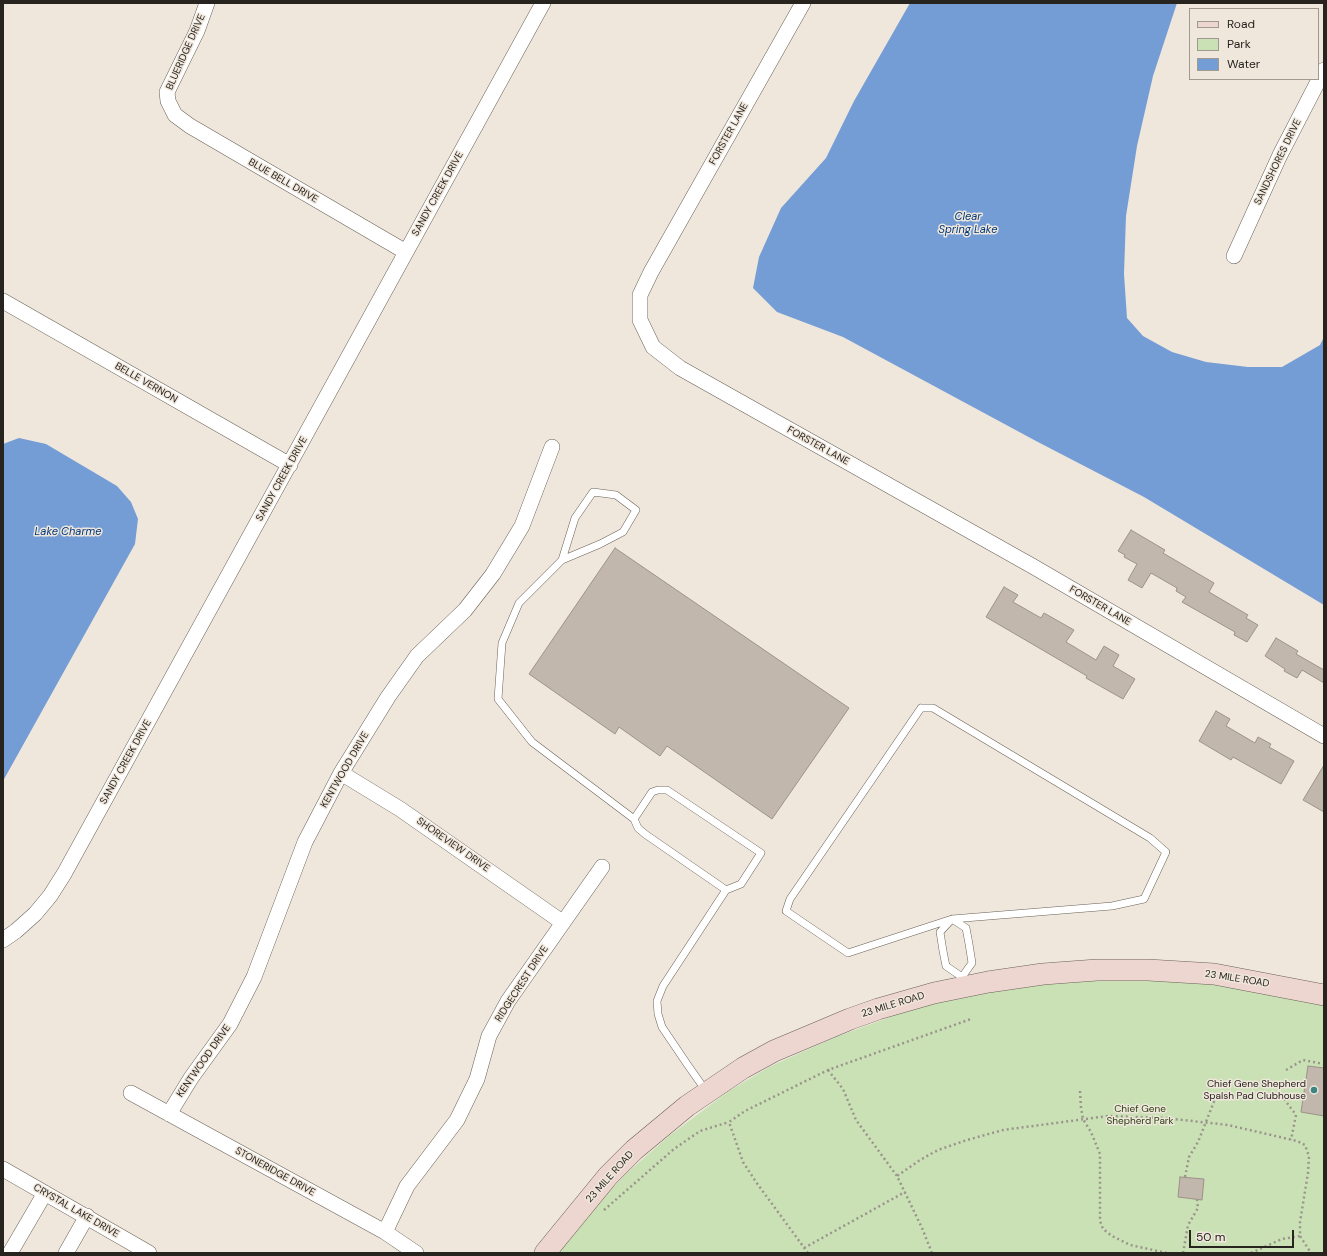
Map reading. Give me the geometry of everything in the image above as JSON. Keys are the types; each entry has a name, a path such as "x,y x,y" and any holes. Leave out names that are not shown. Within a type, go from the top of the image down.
{"main road":[{"name":"23 MILE ROAD","path":"545,1253 608,1176 645,1141 687,1106 743,1068 774,1051 850,1019 934,993 964,982 1097,970 1148,970 1214,974 1324,994"}],"street":[{"name":"BLUERIDGE DRIVE","path":"168,101 167,92 170,84 197,31 207,3"},
{"name":"SANDY CREEK DRIVE","path":"3,940 36,914 64,874 543,3"},
{"name":"FORSTER LANE","path":"803,3 659,258 640,295 640,320 653,347 680,368 1034,567 1324,736"},
{"name":"SANDSHORES DRIVE","path":"1319,80 1324,70"},
{"name":"SANDSHORES DRIVE","path":"1234,256 1280,155 1319,80"},
{"name":"BLUE BELL DRIVE","path":"168,101 175,115 190,126 406,252"},
{"name":"BELLE VERNON","path":"3,301 290,465"},
{"name":"KENTWOOD DRIVE","path":"168,1114 191,1078 230,1024 254,978 305,842 341,773 388,696 417,656 465,610 492,574 522,526 552,447"},
{"name":"SHOREVIEW DRIVE","path":"341,773 400,809 562,922"},
{"name":"RIDGECREST DRIVE","path":"385,1232 407,1186 457,1120 477,1079 489,1036 508,1001 602,867"},
{"name":"STONERIDGE DRIVE","path":"132,1093 385,1232 416,1253"},
{"name":"CRYSTAL LAKE DRIVE","path":"3,1169 149,1253"},
{"path":"10,1253 45,1193"},
{"path":"66,1253 87,1216"}],"lane":[{"path":"562,560 575,518 593,492 616,495 636,510 623,532 600,544 562,560 518,603 502,643 498,699 532,742 634,818 638,828 645,834 726,890"},
{"path":"952,919 848,953 786,911 790,899 921,708 933,708 940,712 1150,838 1166,852 1144,899 1112,906 952,919 940,932 943,951 946,966 964,982 972,963 970,944 966,928 952,919"},
{"path":"634,818 652,792 667,790 761,853 741,884 726,890 663,986 658,1001 658,1014 662,1027 708,1092"}],"path":[{"path":"603,1211 674,1149 700,1131 729,1122 745,1110 828,1070 971,1019"},
{"path":"1286,1070 1303,1060 1324,1064"},
{"path":"828,1070 843,1089 856,1120 897,1176 922,1228 932,1253"},
{"path":"1080,1091 1083,1118 1091,1132 1100,1154 1100,1221 1103,1229 1112,1236 1130,1245 1167,1253"},
{"path":"1185,1177 1189,1157 1217,1094"},
{"path":"1281,1095 1296,1115 1291,1140"},
{"path":"897,1176 938,1150 1003,1130 1083,1118 1108,1116 1133,1116 1189,1120 1228,1125 1291,1140 1305,1145 1310,1156 1300,1222 1300,1236 1311,1253"},
{"path":"729,1122 743,1162 808,1253"},
{"path":"804,1248 904,1192"},
{"path":"1183,1253 1188,1225 1198,1208 1197,1200"},
{"path":"1251,1253 1282,1239 1300,1236"}],"green space":[{"name":"Chief Gene Shepherd Park","path":"1171,977 1324,1001 1324,1253 552,1253 577,1224 627,1173 669,1136 729,1091 771,1066 836,1037 936,1000 1046,980"}],"water":[{"name":"Clear Spring Lake","path":"910,3 1177,3 1153,76 1137,146 1126,216 1124,274 1127,318 1143,336 1172,352 1206,362 1248,367 1282,367 1320,345 1324,337 1324,605 1144,497 1036,441 843,337 777,312 753,288 759,257 781,208 826,158 854,101"},
{"name":"Lake Charme","path":"19,438 46,444 117,486 131,502 138,519 135,544 3,781 3,444"}],"building":[{"path":"1131,530 1165,550 1163,553 1214,583 1209,592 1248,615 1246,618 1258,625 1247,642 1234,635 1235,632 1182,602 1186,597 1176,591 1177,588 1151,573 1142,588 1128,580 1137,564 1124,557 1125,555 1118,551"},
{"path":"615,548 849,708 772,819 667,746 660,756 619,727 615,734 529,674"},
{"path":"1004,587 1018,595 1013,602 1041,618 1044,613 1074,630 1066,642 1096,660 1104,646 1119,655 1113,666 1135,679 1123,699 1086,678 1087,676 986,617"},
{"path":"1276,638 1298,651 1296,654 1324,670 1324,683 1302,670 1297,678 1284,671 1285,669 1265,656"},
{"path":"1216,711 1230,719 1226,726 1255,743 1258,737 1271,744 1269,747 1294,761 1281,784 1233,757 1231,760 1199,741"},
{"path":"1324,765 1324,812 1303,800"},
{"name":"Chief Gene Shepherd Spalsh Pad Clubhouse","path":"1308,1066 1324,1068 1324,1116 1301,1112"},
{"path":"1180,1177 1204,1179 1202,1200 1178,1197"}],"place":[{"name":"Chief Gene Shepherd Spalsh Pad Clubhouse","path":"1314,1090"}]}
